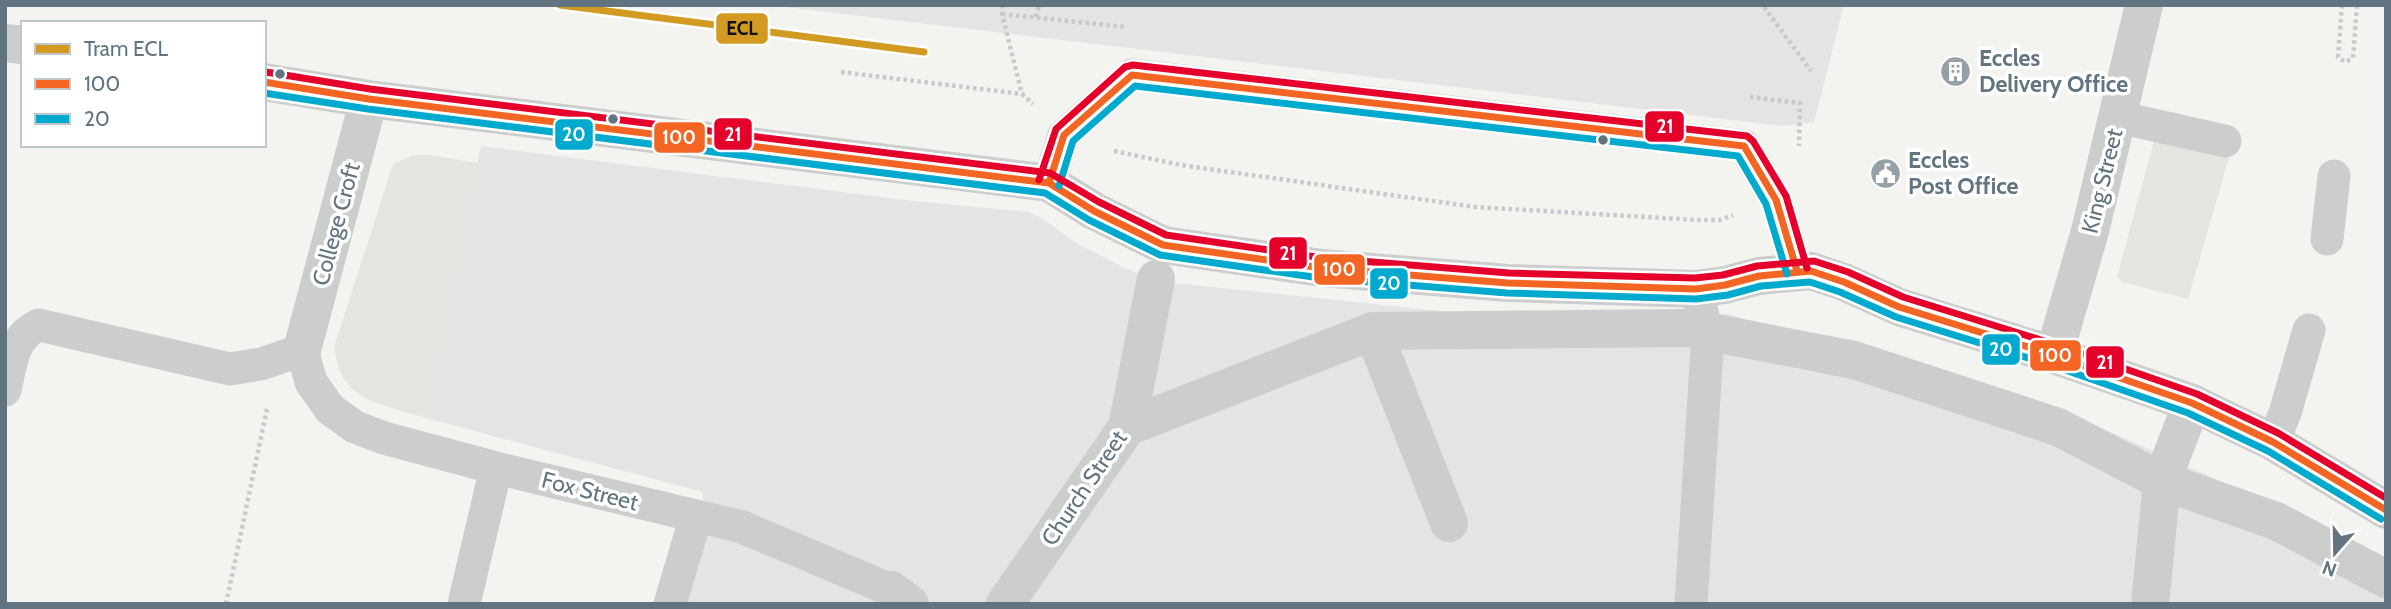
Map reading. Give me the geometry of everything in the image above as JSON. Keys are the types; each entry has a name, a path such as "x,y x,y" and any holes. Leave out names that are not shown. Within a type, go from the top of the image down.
{"street":[{"name":"King Street","path":"2054,355 2090,231 2144,5"},
{"path":"266,82 369,99 1049,183 1094,211 1163,245 1322,268 1468,280 1696,289 1759,276 1811,271 1844,282 1899,307 2054,355 2192,403 2273,442 2382,506"},
{"name":"College Croft","path":"302,349 369,99"},
{"name":"Church Street","path":"1005,604 1127,427 1156,279"},
{"path":"1127,427 1373,331 1689,328 1854,360 2058,427 2162,481 2276,521 2386,579"},
{"path":"1373,331 1449,523"},
{"path":"2150,604 2162,481 2192,403"}],"lane":[{"path":"1049,183 1064,135 1132,75 1744,146 1776,200 1797,271"},
{"path":"2118,117 2225,141"},
{"path":"2327,239 2334,176"},
{"path":"1691,604 1707,331 1696,289"},
{"path":"5,390 14,349 26,331 39,325 230,369 261,363 302,349"},
{"path":"2273,442 2285,413 2309,330"},
{"name":"Fox Street","path":"302,349 311,382 330,409 355,427 384,438 496,468 742,527 901,597"},
{"path":"464,604 496,468"},
{"path":"670,604 696,516"}],"path":[{"path":"1003,5 1002,13 1022,94 1064,135 1129,155 1181,165 1461,205 1698,220"},
{"path":"1036,17 1038,5"},
{"path":"2342,5 2338,57 2345,62 2353,58 2357,5"},
{"path":"1764,6 1811,71"},
{"path":"841,72 1022,94"},
{"path":"226,604 272,385 302,349"}],"shaded area":[{"path":"768,5 1844,5 1814,122 1783,126"},
{"path":"2155,137 2230,154 2188,299 2122,282 2117,277"},
{"path":"481,146 904,200 1028,212 1042,218 1076,243 1125,268 1147,277 1174,283 1459,313 1671,316 1727,314 1912,365 2074,416 2256,498 2386,570 2386,604 684,604 704,537 703,492 426,418"},
{"path":"413,155 478,163 426,418 378,403 352,389 343,378 337,363 335,344 393,164"}],"tram line":[{"name":"ECL","path":"560,5 924,52"}],"transit line":[{"name":"21","path":"1039,180 1056,129 1125,67 1133,65 1747,136 1753,141 1786,196 1807,268"},
{"name":"21","path":"266,72 370,89 1050,173 1099,202 1166,235 1323,258 1509,273 1695,278 1723,275 1757,266 1814,261 1848,272 1903,297 2057,345 2197,394 2278,433 2386,498"},
{"name":"100","path":"1049,183 1064,135 1132,75 1744,146 1776,200 1797,271"},
{"name":"100","path":"266,82 369,99 1049,183 1094,211 1163,245 1322,268 1508,283 1696,289 1759,276 1811,271 1844,282 1899,307 2054,355 2192,403 2273,442 2386,510"},
{"name":"20","path":"1059,186 1073,141 1135,86 1738,156 1766,204 1787,274"},
{"name":"20","path":"266,93 368,109 1045,193 1089,220 1160,255 1320,278 1507,293 1696,299 1728,295 1761,286 1810,282 1896,317 2051,365 2188,413 2268,451 2381,519"}],"place":[{"name":"Eccles Delivery Office","path":"1956,71"},
{"name":"Eccles Post Office","path":"1885,173"}]}
